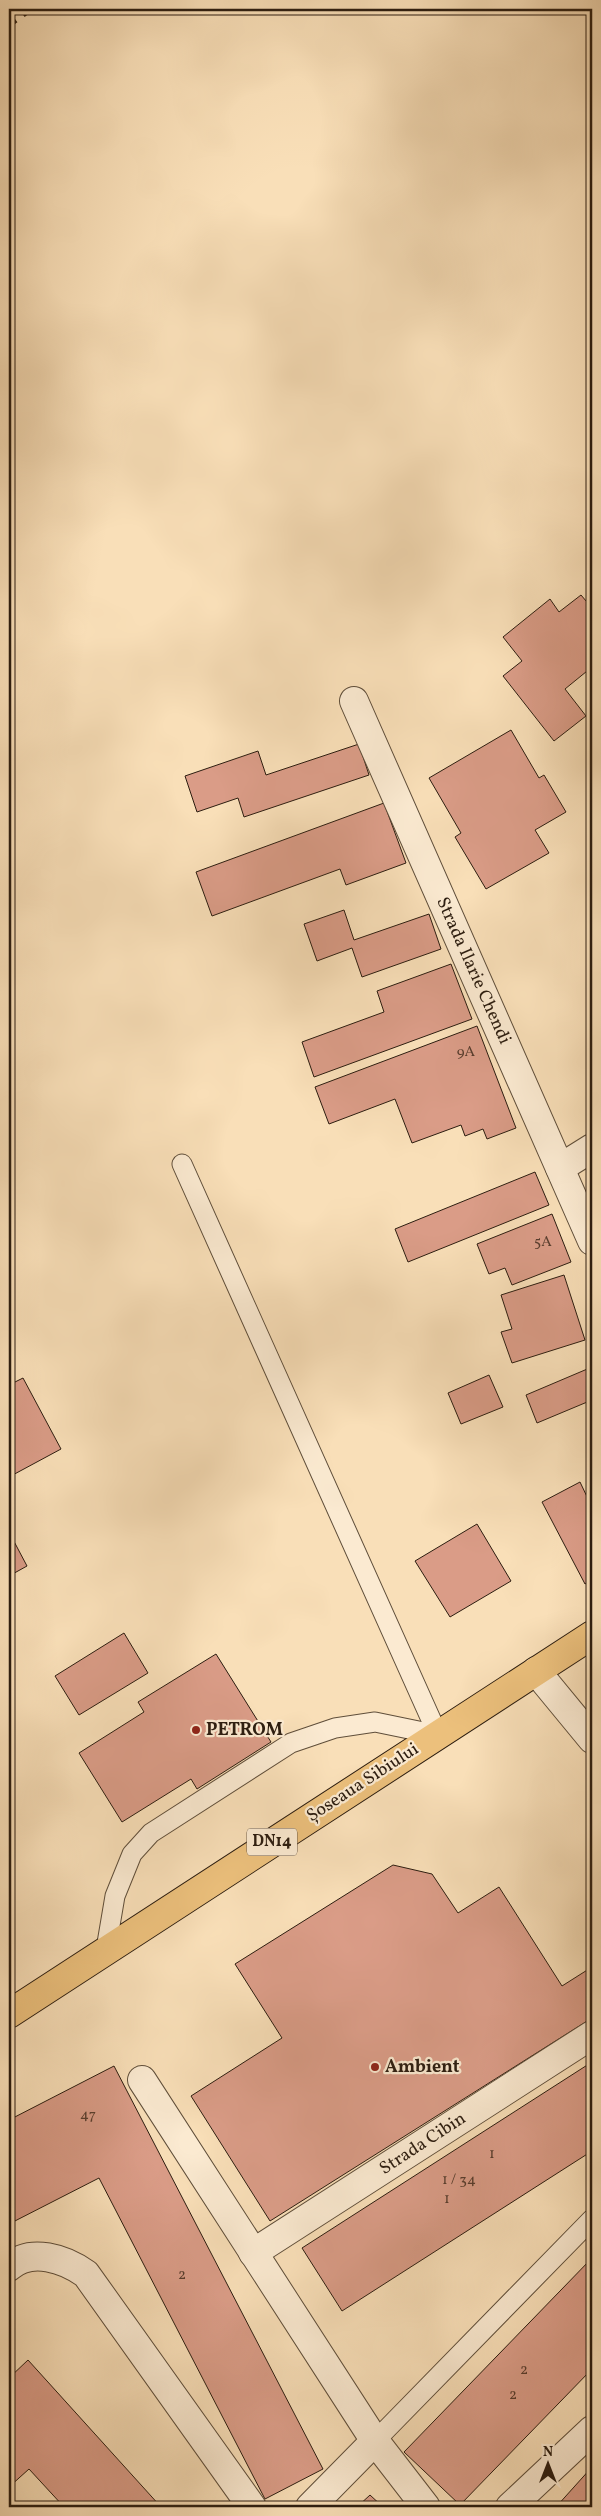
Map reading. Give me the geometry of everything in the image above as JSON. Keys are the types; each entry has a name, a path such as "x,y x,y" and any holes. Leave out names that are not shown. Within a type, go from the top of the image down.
{"main road":[{"name":"Șoseaua Sibiului","path":"9,2014 592,1635"}],"street":[{"name":"Strada Ilarie Chendi","path":"354,701 592,1242"},
{"path":"560,1168 592,1148"},
{"path":"536,1671 592,1738"},
{"name":"Strada Cibin","path":"253,2253 592,2035"},
{"path":"142,2080 374,2441 426,2507"},
{"path":"9,2267 26,2259 40,2256 72,2264 86,2274 252,2507"},
{"path":"510,2507 592,2430"},
{"path":"310,2507 374,2441"}],"lane":[{"path":"182,1164 438,1735"},
{"path":"106,1950 115,1896 132,1854 159,1827 291,1743 335,1728 375,1722 438,1735"},
{"path":"374,2441 592,2219"}],"building":[{"path":"581,595 592,608 592,667 565,689 586,716 554,741 503,676 522,661 503,637 550,599 559,612"},
{"path":"511,730 539,778 544,775 566,812 535,830 549,853 486,889 455,837 461,833 429,778"},
{"path":"359,744 369,775 244,817 238,798 197,812 185,776 258,751 266,775"},
{"path":"384,803 406,863 346,885 340,869 212,916 196,872"},
{"path":"344,910 354,940 429,914 441,949 362,977 352,948 317,961 304,924"},
{"path":"451,964 472,1019 314,1077 302,1042 384,1012 377,991"},
{"path":"477,1026 516,1128 487,1139 483,1129 465,1136 461,1125 412,1143 395,1099 329,1124 315,1087"},
{"path":"535,1172 549,1205 408,1262 395,1229"},
{"path":"552,1214 571,1262 512,1285 505,1268 489,1274 477,1244"},
{"path":"564,1275 585,1340 512,1363 501,1332 512,1329 501,1295"},
{"path":"592,1367 592,1400 537,1423 526,1395"},
{"path":"489,1375 503,1407 461,1424 448,1393"},
{"path":"23,1378 61,1449 9,1477 9,1385"},
{"path":"580,1482 590,1503 592,1502 592,1580 585,1584 542,1502"},
{"path":"477,1524 511,1581 450,1617 415,1561"},
{"path":"9,1532 27,1566 9,1576"},
{"path":"124,1633 148,1673 79,1715 55,1676"},
{"path":"216,1654 271,1742 197,1789 191,1779 122,1822 79,1753 144,1712 138,1702"},
{"name":"Ambient","path":"393,1865 432,1874 458,1913 499,1887 562,1986 592,1967 592,2018 270,2221 191,2096 282,2038 235,1964"},
{"path":"592,2062 592,2151 342,2311 302,2248"},
{"path":"114,2066 323,2469 265,2499 99,2178 9,2224 9,2120"},
{"path":"592,2258 592,2369 460,2505 404,2452"},
{"path":"28,2360 161,2507 64,2507 29,2469 9,2487 9,2378"},
{"path":"592,2467 592,2507 556,2507"},
{"path":"370,2495 383,2507 357,2507"}],"railway":[{"path":"9,26 32,9"}],"place":[{"name":"PETROM","path":"196,1730"},
{"name":"Ambient","path":"375,2067"}]}
